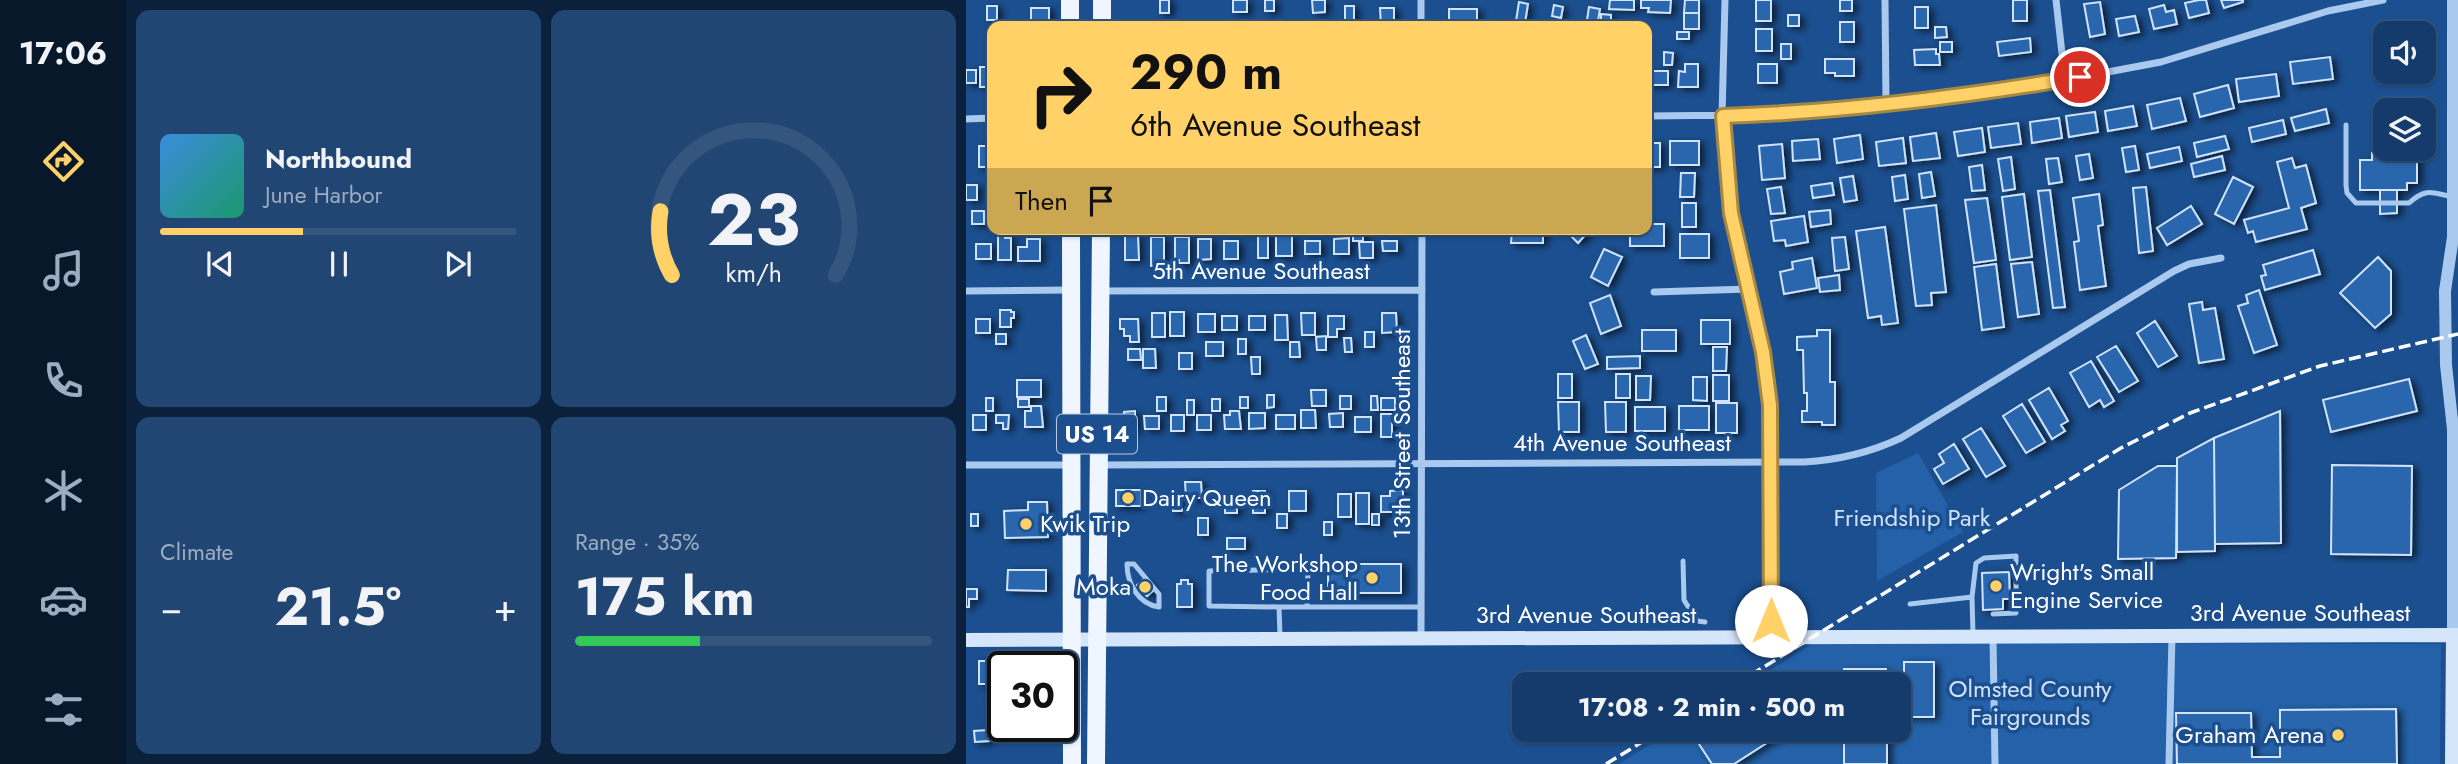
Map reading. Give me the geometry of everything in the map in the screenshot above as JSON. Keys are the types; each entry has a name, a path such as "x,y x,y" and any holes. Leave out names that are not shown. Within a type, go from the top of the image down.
{"main road":[{"path":"1070,0 1070,21"},
{"path":"1102,0 1102,21"},
{"name":"US 14","path":"1071,235 1072,764"},
{"name":"US 14","path":"1096,764 1101,235"},
{"path":"2452,764 2456,635"},
{"name":"3rd Avenue Southeast","path":"966,640 2456,635"}],"street":[{"path":"1421,0 1421,21"},
{"path":"1725,0 1723,116 1731,213 1767,374 1771,426 1771,637"},
{"path":"1885,0 1886,104"},
{"path":"2056,0 2065,80"},
{"path":"1652,116 1775,114 1886,104 2065,80 2161,62 2336,9 2383,0"},
{"path":"2453,0 2456,198 2445,300 2446,365 2454,429 2456,635"},
{"path":"966,119 987,118"},
{"name":"13th Street Southeast","path":"1421,639 1422,235"},
{"path":"2453,237 2458,258"},
{"name":"4th Avenue Southeast","path":"1097,464 1835,460 1867,452 1894,441 2174,271 2189,264 2221,258"},
{"path":"1654,292 1749,289"},
{"path":"966,291 1071,290"},
{"name":"5th Avenue Southeast","path":"1099,291 1422,290"},
{"path":"2454,429 2458,405"},
{"path":"966,465 1072,465"},
{"path":"2169,764 2172,636"},
{"path":"1993,637 1996,764"}],"lane":[{"path":"2346,125 2347,193 2357,203 2409,204 2418,195 2429,191 2456,198"},
{"path":"1973,637 1972,597 1976,563 1984,558 2016,556 2016,613 1993,614"},
{"path":"1684,561 1684,600 1697,621 1705,622"},
{"path":"1127,564 1134,564 1159,594 1159,607 1144,601 1130,585 1127,564"},
{"path":"1307,607 1308,569 1209,571 1209,606 1279,607 1307,607 1421,607"},
{"path":"1910,604 1972,597"},
{"path":"1279,607 1280,639"}],"green space":[{"name":"Friendship Park","path":"1918,453 1963,532 1877,581 1876,473"},
{"name":"Olmsted County Fairgrounds","path":"1815,642 2441,644 2440,764 1619,764 1655,742 1911,742 1911,672 1767,672"}],"building":[{"path":"1160,0 1169,0 1169,13 1160,13"},
{"path":"1233,0 1247,0 1247,12 1233,12"},
{"path":"1265,0 1274,0 1274,11 1265,11"},
{"path":"1312,0 1325,0 1325,12 1313,13"},
{"path":"1610,0 1634,0 1634,10 1609,9"},
{"path":"1641,0 1671,0 1670,13 1648,12 1649,8 1641,8"},
{"path":"1685,0 1699,0 1699,13 1684,13"},
{"path":"1756,0 1771,0 1771,21 1756,21"},
{"path":"1840,0 1852,0 1852,11 1840,11"},
{"path":"2013,0 2027,0 2027,21 2013,21"},
{"path":"2206,0 2209,13 2189,18 2185,3"},
{"path":"2221,0 2243,0 2243,2 2224,8"},
{"path":"1519,2 1528,4 1525,21 1516,21"},
{"path":"2100,2 2105,34 2090,37 2084,4"},
{"path":"1554,5 1563,7 1561,18 1552,16"},
{"path":"2164,5 2166,12 2174,10 2177,24 2154,29 2149,9"},
{"path":"987,6 997,6 997,20 987,20"},
{"path":"1345,6 1354,6 1354,21 1345,21"},
{"path":"1589,7 1600,9 1598,21 1587,20"},
{"path":"1915,7 1928,7 1928,28 1915,28"},
{"path":"1031,8 1049,8 1049,21 1031,21"},
{"path":"1380,8 1394,8 1394,21 1381,21"},
{"path":"1449,9 1477,9 1477,21 1449,21"},
{"path":"1684,13 1699,13 1699,29 1684,29"},
{"path":"1601,14 1611,15 1611,21 1601,21"},
{"path":"1788,15 1799,15 1799,26 1788,26"},
{"path":"2135,16 2139,32 2119,36 2116,19"},
{"path":"1840,22 1854,22 1854,42 1840,42"},
{"path":"1935,27 1946,27 1947,37 1935,38"},
{"path":"1756,29 1772,29 1772,51 1756,51"},
{"path":"1677,32 1689,32 1689,39 1677,39"},
{"path":"2030,38 2031,52 1999,56 1997,42"},
{"path":"1940,42 1952,42 1952,52 1940,52"},
{"path":"1781,44 1791,44 1791,59 1781,59"},
{"path":"1936,49 1940,65 1915,65 1914,50"},
{"path":"1664,52 1673,53 1672,65 1664,65"},
{"path":"2330,57 2333,79 2293,84 2290,62"},
{"path":"1825,59 1854,59 1854,76 1825,73"},
{"path":"1685,64 1698,64 1698,87 1678,87 1679,71 1685,72"},
{"path":"1758,64 1777,64 1777,83 1758,83"},
{"path":"980,67 987,67 987,87 980,87"},
{"path":"966,70 976,70 976,83 966,83"},
{"path":"1652,71 1668,71 1668,85 1652,85"},
{"path":"2276,74 2279,96 2239,102 2236,79"},
{"path":"2228,85 2234,108 2200,117 2194,94"},
{"path":"2180,98 2186,121 2152,129 2147,105"},
{"path":"2133,106 2137,126 2108,131 2105,111"},
{"path":"2326,109 2329,123 2295,131 2291,118"},
{"path":"2095,112 2098,132 2069,137 2066,116"},
{"path":"2059,118 2062,138 2032,143 2030,122"},
{"path":"2283,120 2286,134 2252,142 2249,128"},
{"path":"2018,123 2021,144 1991,148 1988,127"},
{"path":"1982,128 1985,152 1958,156 1954,132"},
{"path":"1936,133 1940,158 1913,161 1910,137"},
{"path":"1860,135 1863,159 1837,163 1834,139"},
{"path":"2225,136 2229,149 2197,157 2194,143"},
{"path":"1903,138 1906,163 1879,166 1876,142"},
{"path":"1818,139 1820,159 1793,161 1792,141"},
{"path":"1670,141 1699,141 1699,165 1670,165"},
{"path":"1652,143 1660,143 1660,167 1652,167"},
{"path":"1782,144 1785,178 1762,180 1759,146"},
{"path":"979,146 987,146 987,167 979,167"},
{"path":"2135,146 2139,170 2126,172 2122,148"},
{"path":"2179,147 2182,161 2150,168 2147,154"},
{"path":"2373,153 2373,161 2417,161 2417,183 2407,183 2407,190 2360,190 2360,160 2372,160"},
{"path":"2089,154 2093,178 2080,180 2076,156"},
{"path":"2222,156 2225,170 2194,177 2191,164"},
{"path":"2011,157 2015,189 2003,191 1998,159"},
{"path":"2058,158 2062,182 2049,184 2046,159"},
{"path":"2292,158 2295,168 2306,165 2316,203 2301,208 2307,229 2256,242 2253,231 2248,233 2244,220 2289,208 2277,162"},
{"path":"1982,165 1985,190 1972,191 1969,167"},
{"path":"1931,172 1935,196 1922,198 1919,174"},
{"path":"1681,173 1695,173 1694,197 1680,197"},
{"path":"1905,175 1908,199 1895,201 1892,177"},
{"path":"1853,176 1857,200 1844,202 1840,178"},
{"path":"2233,177 2253,187 2234,224 2215,214"},
{"path":"1832,183 1834,195 1813,198 1811,186"},
{"path":"966,185 977,185 977,200 966,200"},
{"path":"1781,187 1785,213 1771,214 1767,189"},
{"path":"2146,187 2153,251 2139,253 2133,188"},
{"path":"2050,190 2065,307 2053,308 2038,191"},
{"path":"2380,190 2397,190 2397,213 2380,214"},
{"path":"2024,194 2032,257 2010,260 2002,197"},
{"path":"2099,194 2103,225 2098,226 2106,286 2080,290 2074,242 2079,241 2073,198"},
{"path":"1987,198 1996,260 1974,263 1965,200"},
{"path":"1682,203 1696,203 1696,227 1682,227"},
{"path":"1936,205 1946,292 1931,293 1932,305 1916,306 1904,209"},
{"path":"2191,206 2202,224 2167,245 2157,228"},
{"path":"1830,210 1831,224 1811,227 1809,212"},
{"path":"972,211 984,211 984,224 972,224"},
{"path":"1804,216 1808,242 1786,246 1785,240 1774,241 1771,221"},
{"path":"1652,224 1664,224 1664,246 1630,246 1630,235 1652,235"},
{"path":"1885,227 1898,323 1882,325 1881,316 1868,318 1856,231"},
{"path":"1680,234 1709,234 1709,258 1680,258"},
{"path":"998,235 1005,235 1005,238 1011,238 1011,260 998,260"},
{"path":"1258,235 1268,235 1268,258 1258,258"},
{"path":"1353,235 1363,235 1363,241 1353,241"},
{"path":"1512,235 1543,235 1543,243 1511,243"},
{"path":"1570,235 1585,235 1578,243"},
{"path":"1125,236 1138,236 1139,260 1125,260"},
{"path":"1276,236 1292,236 1292,256 1276,256"},
{"path":"1151,237 1164,237 1164,265 1151,266"},
{"path":"1175,237 1189,237 1189,263 1175,260"},
{"path":"1845,237 1849,269 1835,271 1832,238"},
{"path":"1349,238 1349,254 1334,254 1334,239"},
{"path":"1027,239 1040,239 1040,261 1018,261 1018,247 1027,247"},
{"path":"1198,239 1211,239 1211,259 1198,260"},
{"path":"1224,241 1238,241 1238,259 1224,259"},
{"path":"1305,241 1320,241 1320,254 1305,254"},
{"path":"1382,241 1397,241 1397,251 1383,251"},
{"path":"1359,242 1373,242 1373,258 1360,258"},
{"path":"976,244 991,244 991,259 976,259"},
{"path":"1604,249 1622,257 1608,286 1591,277"},
{"path":"2313,250 2320,274 2265,290 2261,276 2266,275 2263,265"},
{"path":"2378,257 2391,271 2391,314 2375,328 2340,293"},
{"path":"1812,258 1817,288 1784,294 1780,272 1793,269 1792,262"},
{"path":"2032,262 2039,314 2018,317 2011,264"},
{"path":"1996,264 2004,327 1982,330 1974,267"},
{"path":"1839,275 1840,290 1820,292 1818,278"},
{"path":"2259,290 2277,345 2254,353 2238,306 2248,303 2246,295"},
{"path":"1610,295 1621,326 1601,334 1590,303"},
{"path":"2202,302 2203,310 2215,308 2224,359 2199,363 2189,304"},
{"path":"1000,310 1014,312 1011,327 1000,327"},
{"path":"1170,312 1184,312 1184,336 1170,336"},
{"path":"1152,313 1165,313 1165,337 1152,337"},
{"path":"1301,313 1315,313 1315,335 1302,335"},
{"path":"1382,313 1396,313 1397,332 1382,333"},
{"path":"1198,314 1215,314 1215,332 1198,332"},
{"path":"1275,315 1287,315 1288,340 1275,340"},
{"path":"1222,316 1237,316 1237,330 1222,330"},
{"path":"1249,316 1265,316 1265,330 1249,330"},
{"path":"1328,316 1344,316 1344,329 1337,329 1337,337 1328,337"},
{"path":"976,319 990,319 990,333 976,333"},
{"path":"1120,319 1138,319 1139,342 1130,342 1130,336 1124,336 1124,329 1120,329"},
{"path":"1701,320 1730,320 1730,344 1701,344"},
{"path":"2155,321 2177,356 2158,367 2137,333"},
{"path":"1642,330 1676,330 1676,351 1642,351"},
{"path":"1817,330 1830,330 1830,382 1835,382 1835,425 1802,422 1802,411 1807,411 1807,393 1804,393 1803,350 1797,350 1797,337 1817,336"},
{"path":"1365,332 1374,332 1374,347 1365,347"},
{"path":"996,334 1006,334 1006,344 996,344"},
{"path":"1586,335 1598,364 1585,369 1573,341"},
{"path":"1326,336 1326,350 1317,350 1316,337"},
{"path":"1344,338 1351,338 1352,352 1345,352"},
{"path":"1238,339 1246,339 1246,354 1238,354"},
{"path":"1206,342 1223,342 1223,356 1206,356"},
{"path":"1290,342 1299,342 1300,357 1290,357"},
{"path":"2116,346 2138,381 2119,392 2097,357"},
{"path":"1713,347 1727,347 1726,371 1713,371"},
{"path":"1128,349 1140,349 1141,360 1128,360"},
{"path":"1143,349 1155,349 1156,368 1143,368"},
{"path":"1179,353 1192,353 1192,369 1179,369"},
{"path":"1640,356 1640,368 1607,369 1607,357"},
{"path":"1251,357 1260,357 1260,374 1252,374"},
{"path":"2091,361 2114,401 2104,407 2100,400 2089,407 2070,373"},
{"path":"1558,374 1572,374 1572,398 1558,398"},
{"path":"1616,374 1630,374 1630,398 1616,398"},
{"path":"1713,375 1729,375 1729,401 1713,401"},
{"path":"1636,376 1651,376 1650,400 1636,400"},
{"path":"1693,377 1707,377 1707,401 1693,400"},
{"path":"2409,379 2417,411 2331,432 2323,400"},
{"path":"1017,380 1041,380 1041,397 1017,397"},
{"path":"2049,388 2068,421 2061,425 2065,431 2052,439 2029,400"},
{"path":"1311,390 1326,390 1326,406 1312,406"},
{"path":"1267,395 1274,395 1274,407 1267,408"},
{"path":"1340,396 1351,396 1351,409 1340,409"},
{"path":"1371,396 1377,396 1378,410 1371,410"},
{"path":"1157,397 1166,397 1166,411 1157,411"},
{"path":"1240,397 1248,397 1248,408 1240,408"},
{"path":"986,398 993,398 993,411 986,411"},
{"path":"1381,398 1395,398 1395,410 1381,410"},
{"path":"1018,399 1029,399 1029,407 1018,407"},
{"path":"1212,399 1220,399 1220,411 1212,411"},
{"path":"1187,400 1194,400 1194,415 1187,415"},
{"path":"1558,402 1579,402 1579,432 1559,432"},
{"path":"1605,402 1626,402 1626,432 1606,432"},
{"path":"1716,403 1737,403 1737,433 1716,433"},
{"path":"2022,404 2045,442 2026,453 2003,416"},
{"path":"1031,406 1041,406 1043,427 1025,427 1025,411 1031,411"},
{"path":"1679,406 1709,406 1709,430 1679,430"},
{"path":"1635,407 1665,407 1665,431 1635,431"},
{"path":"1301,410 1315,410 1316,428 1301,428"},
{"path":"1135,411 1135,432 1124,432 1124,412"},
{"path":"1230,411 1239,411 1241,429 1225,429 1224,415 1230,415"},
{"path":"2280,411 2281,543 2215,544 2214,438"},
{"path":"1249,413 1265,413 1265,428 1249,429"},
{"path":"1343,413 1343,427 1330,427 1329,414"},
{"path":"1381,414 1392,414 1392,437 1381,437"},
{"path":"973,415 986,415 986,430 973,430"},
{"path":"996,415 1009,415 1008,429 1003,429 1003,423 996,423"},
{"path":"1171,415 1184,415 1184,431 1171,431"},
{"path":"1197,415 1211,415 1211,430 1197,430"},
{"path":"1276,415 1295,415 1295,429 1276,429"},
{"path":"1144,416 1159,416 1159,429 1145,429"},
{"path":"1355,417 1371,417 1371,432 1355,432"},
{"path":"1981,428 2005,466 1986,477 1963,439"},
{"path":"2214,438 2215,551 2177,552 2177,458"},
{"path":"1954,444 1969,469 1943,484 1934,469 1944,463 1939,454"},
{"path":"2332,465 2412,466 2411,555 2331,554"},
{"path":"2158,466 2177,466 2176,558 2118,559 2119,490"},
{"path":"1185,482 1201,482 1202,498 1186,498"},
{"path":"1116,490 1141,490 1141,506 1116,506"},
{"path":"1403,490 1403,512 1381,512 1381,496 1390,496 1390,491"},
{"path":"1253,491 1265,491 1265,513 1253,513"},
{"path":"1289,491 1306,491 1306,511 1289,511"},
{"path":"1356,493 1369,493 1369,524 1356,524"},
{"path":"1338,494 1351,494 1351,517 1338,517"},
{"path":"1225,497 1237,497 1237,513 1225,513"},
{"path":"1173,498 1182,498 1182,511 1173,511"},
{"name":"Kwik Trip","path":"1028,502 1047,502 1048,537 1005,538 1004,511 1028,510"},
{"path":"971,514 978,514 978,526 971,526"},
{"path":"1277,514 1287,514 1287,528 1277,528"},
{"path":"1372,514 1379,514 1379,525 1372,525"},
{"path":"1198,518 1208,518 1208,535 1198,535"},
{"path":"1324,522 1332,522 1332,535 1324,535"},
{"path":"1227,538 1245,538 1245,549 1227,549"},
{"path":"1328,564 1401,564 1401,593 1328,593"},
{"path":"1008,570 1046,570 1046,591 1007,590"},
{"name":"Wright's Small Engine Service","path":"2009,572 2010,599 2003,599 2003,609 1983,610 1982,573"},
{"path":"1144,579 1154,590 1147,596 1137,585"},
{"path":"1181,580 1188,580 1188,584 1192,584 1192,607 1177,607 1177,584 1181,584"},
{"path":"966,589 977,589 977,599 969,599 969,607 966,607"},
{"path":"979,661 987,661 987,684 979,684"},
{"path":"1904,662 1934,662 1934,717 1911,717 1911,672 1904,672"},
{"path":"1844,669 1886,669 1886,672 1844,672"},
{"name":"Graham Arena","path":"2396,709 2397,764 2177,764 2176,713 2251,713 2252,757 2280,757 2280,710"},
{"path":"987,730 987,741 975,742 974,731"},
{"path":"1768,742 1734,764 1712,764 1699,744"},
{"path":"1844,742 1887,742 1887,764 1844,764"}],"railway":[{"path":"1756,672 2121,448 2190,413 2320,366 2458,334"},
{"path":"1606,764 1642,742"}],"place":[{"name":"Dairy Queen","path":"1128,498"},
{"name":"Kwik Trip","path":"1026,524"},
{"name":"The Workshop Food Hall","path":"1372,578"},
{"name":"Wright's Small Engine Service","path":"1996,586"},
{"name":"Moka","path":"1145,587"},
{"name":"Graham Arena","path":"2338,735"}],"route":[{"path":"1771,621 1770,405 1763,352 1731,213 1723,116 1886,104 2080,77"}]}
